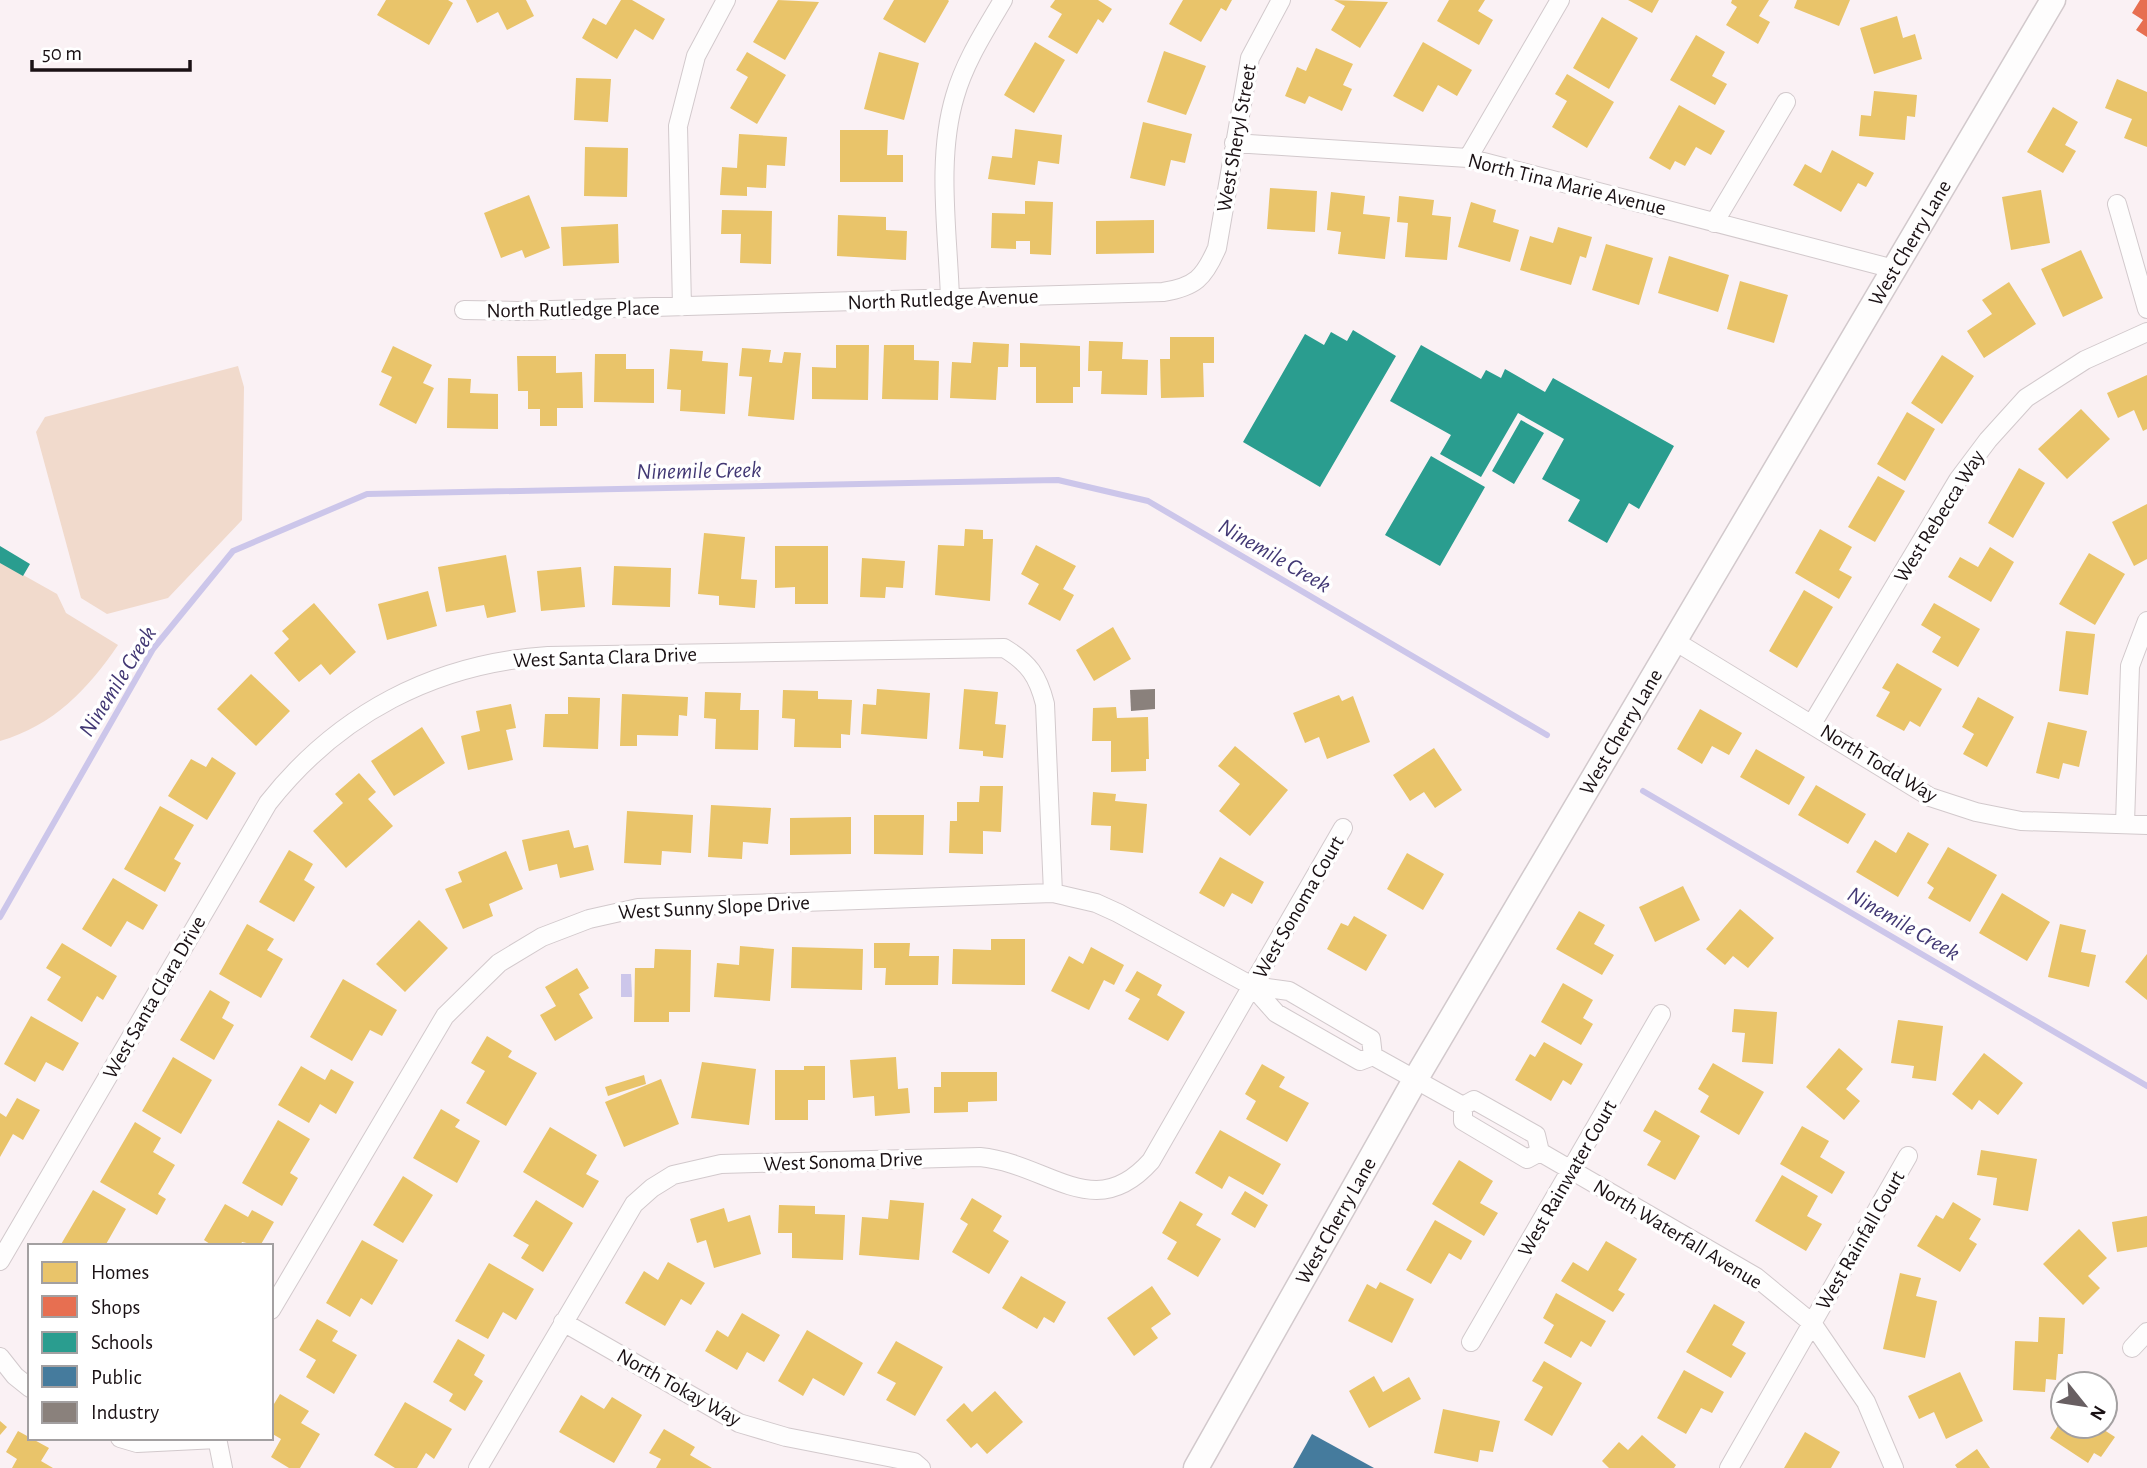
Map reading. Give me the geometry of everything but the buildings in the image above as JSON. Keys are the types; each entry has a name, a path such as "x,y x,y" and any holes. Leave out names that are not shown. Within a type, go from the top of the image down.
{"main road":[{"name":"West Cherry Lane","path":"1196,1468 1415,1080 2053,0"}],"street":[{"path":"682,307 678,126 696,56 726,0"},
{"path":"950,299 946,169 949,121 962,75 1003,0"},
{"name":"West Sheryl Street","path":"1199,278 1217,248 1250,58 1281,0"},
{"path":"1468,158 1560,0"},
{"path":"1714,223 1786,102"},
{"name":"North Tina Marie Avenue","path":"1234,143 1438,153 1468,158 1894,269"},
{"path":"2117,204 2147,309"},
{"name":"North Rutledge Avenue","path":"682,307 1163,292 1187,288 1199,278"},
{"name":"North Rutledge Place","path":"464,310 682,307"},
{"name":"West Rebecca Way","path":"1812,724 1958,480 1988,440 2026,398 2085,360 2147,332"},
{"path":"2125,824 2130,666 2147,621"},
{"name":"North Todd Way","path":"1673,640 1930,797 1976,813 2021,821 2147,825"},
{"name":"West Santa Clara Drive","path":"0,1261 268,803 301,765 338,731 379,704 451,672 499,661 548,656 1004,648 1025,661 1039,680 1045,704 1053,893"},
{"name":"West Sonoma Court","path":"1252,986 1343,828"},
{"name":"West Sunny Slope Drive","path":"273,1307 445,1016 499,963 542,937 589,919 638,908 1053,893 1096,903 1118,913 1252,986 1289,992 1301,998 1371,1039 1373,1056"},
{"name":"West Sunny Slope Drive","path":"1252,986 1276,1013 1360,1061 1373,1056"},
{"name":"West Sonoma Drive","path":"478,1468 634,1204 652,1188 696,1167 980,1157 1016,1163 1088,1192 1113,1190 1135,1179 1151,1161 1252,986"},
{"name":"West Rainwater Court","path":"1471,1342 1661,1014"},
{"name":"West Sunny Slope Drive","path":"1373,1056 1415,1080"},
{"name":"North Waterfall Avenue","path":"1415,1080 1463,1106"},
{"name":"North Waterfall Avenue","path":"1463,1106 1474,1100 1536,1135 1540,1152 1756,1277 1812,1323 1866,1402 1894,1468"},
{"name":"North Waterfall Avenue","path":"1463,1106 1463,1121 1527,1159 1540,1152"},
{"name":"West Rainfall Court","path":"1729,1468 1908,1156"},
{"name":"North Tokay Way","path":"563,1322 739,1423 786,1437 914,1462 921,1468"},
{"path":"2132,1348 2147,1332"},
{"path":"0,1357 15,1376 28,1386"},
{"path":"127,1440 137,1443 197,1440"},
{"path":"217,1440 223,1468"}],"shaded area":[{"path":"238,366 244,387 242,520 168,598 107,614 81,598 36,432 45,417"},
{"path":"0,562 57,594 66,613 118,645 68,704 37,726 0,741"},
{"path":"621,974 631,974 632,997 621,997"}],"waterway":[{"name":"Ninemile Creek","path":"0,917 153,649 233,551 367,494 1058,480 1148,501 1547,735"},
{"name":"Ninemile Creek","path":"1643,791 2147,1086"}]}
